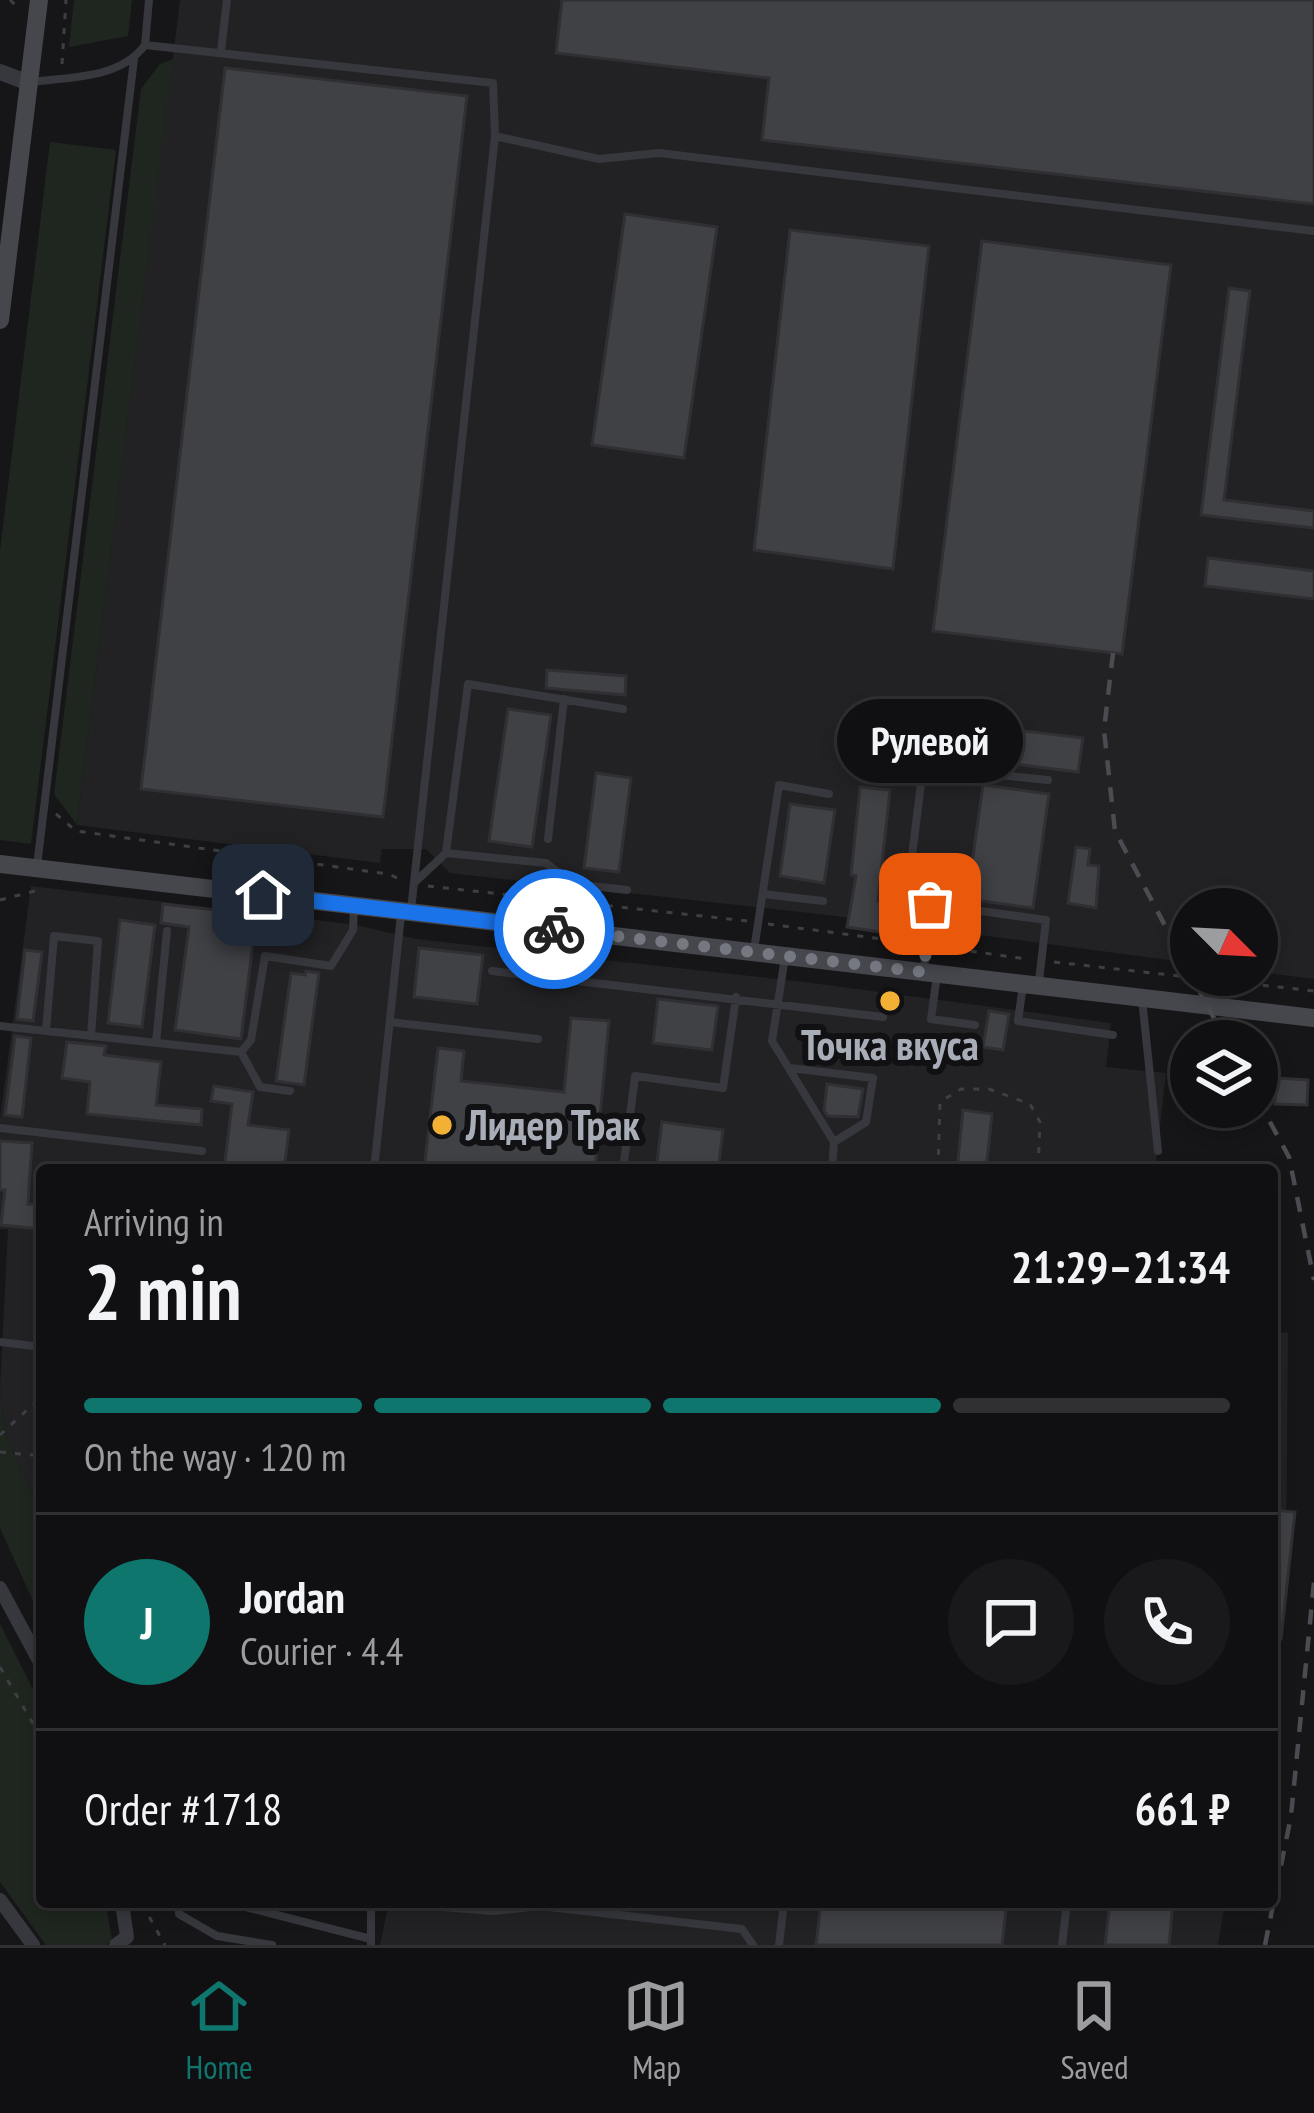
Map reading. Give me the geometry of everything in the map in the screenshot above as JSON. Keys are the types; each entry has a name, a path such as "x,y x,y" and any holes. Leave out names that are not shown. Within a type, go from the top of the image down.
{"main road":[{"path":"0,320 39,0"},
{"path":"0,864 1314,1018"}],"street":[{"path":"0,72 29,83"},
{"path":"0,1588 36,1655"},
{"path":"0,1900 33,1945"},
{"path":"124,1908 126,1942"}],"lane":[{"path":"29,83 109,71 134,59 145,45 148,0"},
{"path":"221,51 226,0"},
{"path":"145,45 493,82 495,136 413,884 390,1022 375,1164"},
{"path":"37,868 134,59"},
{"path":"495,136 599,159 659,153 1314,232"},
{"path":"413,884 446,853 468,685 623,709"},
{"path":"548,839 564,699"},
{"path":"975,1025 931,1018 930,904 911,865 923,766 1048,779"},
{"path":"754,952 779,785 829,794"},
{"path":"446,853 546,863 573,884 627,890"},
{"path":"763,894 823,901"},
{"path":"930,904 1046,920 1040,961 1018,1021 1113,1035"},
{"path":"241,1052 251,1040 265,956 331,966 353,930 354,905"},
{"path":"156,1042 166,931"},
{"path":"46,1030 54,935 98,941 92,1036"},
{"path":"785,956 772,1041 834,1142 832,1164"},
{"path":"492,971 883,1017"},
{"path":"1142,997 1157,1151"},
{"path":"624,1164 634,1076 723,1088 736,998"},
{"path":"390,1022 538,1039"},
{"path":"0,1026 241,1052"},
{"path":"241,1052 260,1088 290,1090"},
{"path":"788,1068 873,1078 866,1122 834,1142"},
{"path":"0,1127 202,1151"},
{"path":"0,1342 36,1346"},
{"path":"179,1908 179,1914 218,1936 272,1945"},
{"path":"248,1908 371,1942 375,1908"},
{"path":"454,1908 521,1908"},
{"path":"558,1908 742,1929 753,1945"},
{"path":"776,1908 782,1916"},
{"path":"779,1945 783,1908"},
{"path":"1062,1945 1066,1908"}],"path":[{"path":"10,0 16,9"},
{"path":"61,78 65,0"},
{"path":"45,805 76,831 388,874 413,884 759,922 1193,981 1314,991"},
{"path":"0,900 35,891 37,868"},
{"path":"938,1164 940,1102 961,1089 989,1088 1030,1104 1040,1122 1038,1164"},
{"path":"0,1436 36,1402"},
{"path":"0,1452 36,1455"},
{"path":"0,1667 36,1728"},
{"path":"145,1908 165,1945"}],"shaded area":[{"path":"74,0 132,0 128,36 69,47"},
{"path":"180,0 1314,0 1314,979 1278,975 1278,888 1170,888 1170,960 828,915 450,873 426,849 382,849 380,863 77,825"},
{"path":"173,59 77,825 54,794 141,89 160,64"},
{"path":"50,142 116,150 31,844 0,840 0,551"},
{"path":"31,886 356,925 416,939 804,982 1111,1023 1106,1067 1166,1073 1156,1164 36,1164 36,1503 5,1433 0,1389 8,1229 0,1229 0,1119"},
{"path":"1278,1332 1288,1333 1286,1548 1278,1594"},
{"path":"0,1389 5,1433 36,1503 36,1608 0,1528"},
{"path":"0,1624 36,1695 36,1908 109,1908 112,1940 106,1945 46,1945 0,1882"},
{"path":"388,1908 1224,1908 1218,1945 380,1945"}],"building":[{"path":"562,0 1314,0 1314,204 762,140 769,78 556,53"},
{"path":"225,68 467,96 383,817 141,789"},
{"path":"625,214 717,227 684,458 592,445"},
{"path":"790,230 929,246 893,569 754,550"},
{"path":"982,241 1171,265 1122,654 933,631"},
{"path":"1229,288 1250,291 1224,500 1314,511 1314,528 1201,515"},
{"path":"1208,558 1314,571 1314,599 1205,586"},
{"path":"547,670 626,676 625,695 546,688"},
{"path":"508,709 551,715 532,847 489,841"},
{"path":"898,716 1083,738 1078,772 894,749"},
{"path":"596,773 631,778 619,872 584,868"},
{"path":"983,785 1049,794 1033,908 967,899"},
{"path":"860,787 890,790 878,901 917,907 912,937 847,927 856,876 851,875"},
{"path":"790,804 835,810 824,883 780,876"},
{"path":"1076,847 1090,849 1088,865 1099,866 1096,908 1068,903"},
{"path":"163,904 216,910 214,930 254,934 241,1039 175,1030 189,927 161,923"},
{"path":"120,920 155,925 142,1027 108,1023"},
{"path":"419,948 483,955 477,1004 414,997"},
{"path":"25,950 42,952 33,1021 17,1019"},
{"path":"306,971 319,973 304,1085 276,1081 291,973 305,975"},
{"path":"658,999 718,1006 712,1050 653,1043"},
{"path":"989,1011 1009,1014 1003,1050 983,1047"},
{"path":"571,1018 609,1021 596,1164 425,1164 438,1048 464,1051 461,1081 564,1092"},
{"path":"15,1036 31,1038 22,1117 5,1115"},
{"path":"67,1042 106,1046 104,1055 161,1062 156,1105 202,1109 201,1125 87,1114 90,1082 62,1078"},
{"path":"1278,1078 1308,1080 1307,1105 1278,1104"},
{"path":"827,1084 863,1089 858,1117 828,1116 824,1111"},
{"path":"214,1086 253,1092 248,1125 289,1130 285,1164 225,1164 232,1104 211,1101"},
{"path":"963,1110 992,1114 987,1164 958,1164"},
{"path":"662,1122 723,1130 719,1164 657,1164"},
{"path":"0,1141 32,1143 28,1204 36,1205 36,1228 1,1225 5,1190 0,1190"},
{"path":"1278,1511 1295,1512 1278,1639"},
{"path":"820,1908 1006,1908 1002,1945 816,1945"},
{"path":"1109,1908 1172,1908 1169,1945 1105,1945"}],"railway":[{"path":"1113,653 1104,730 1115,831 1215,1020"},
{"path":"1273,1128 1289,1157 1314,1280"},
{"path":"1278,1880 1291,1816 1314,1582"},
{"path":"1265,1945 1272,1908"}],"way so far":[{"path":"554,929 924,972 930,904"}],"place":[{"name":"Рулевой","path":"930,904"},
{"name":"Точка вкуса","path":"890,1001"},
{"name":"Лидер Трак","path":"442,1125"}],"route":[{"path":"263,895 554,929"}]}
